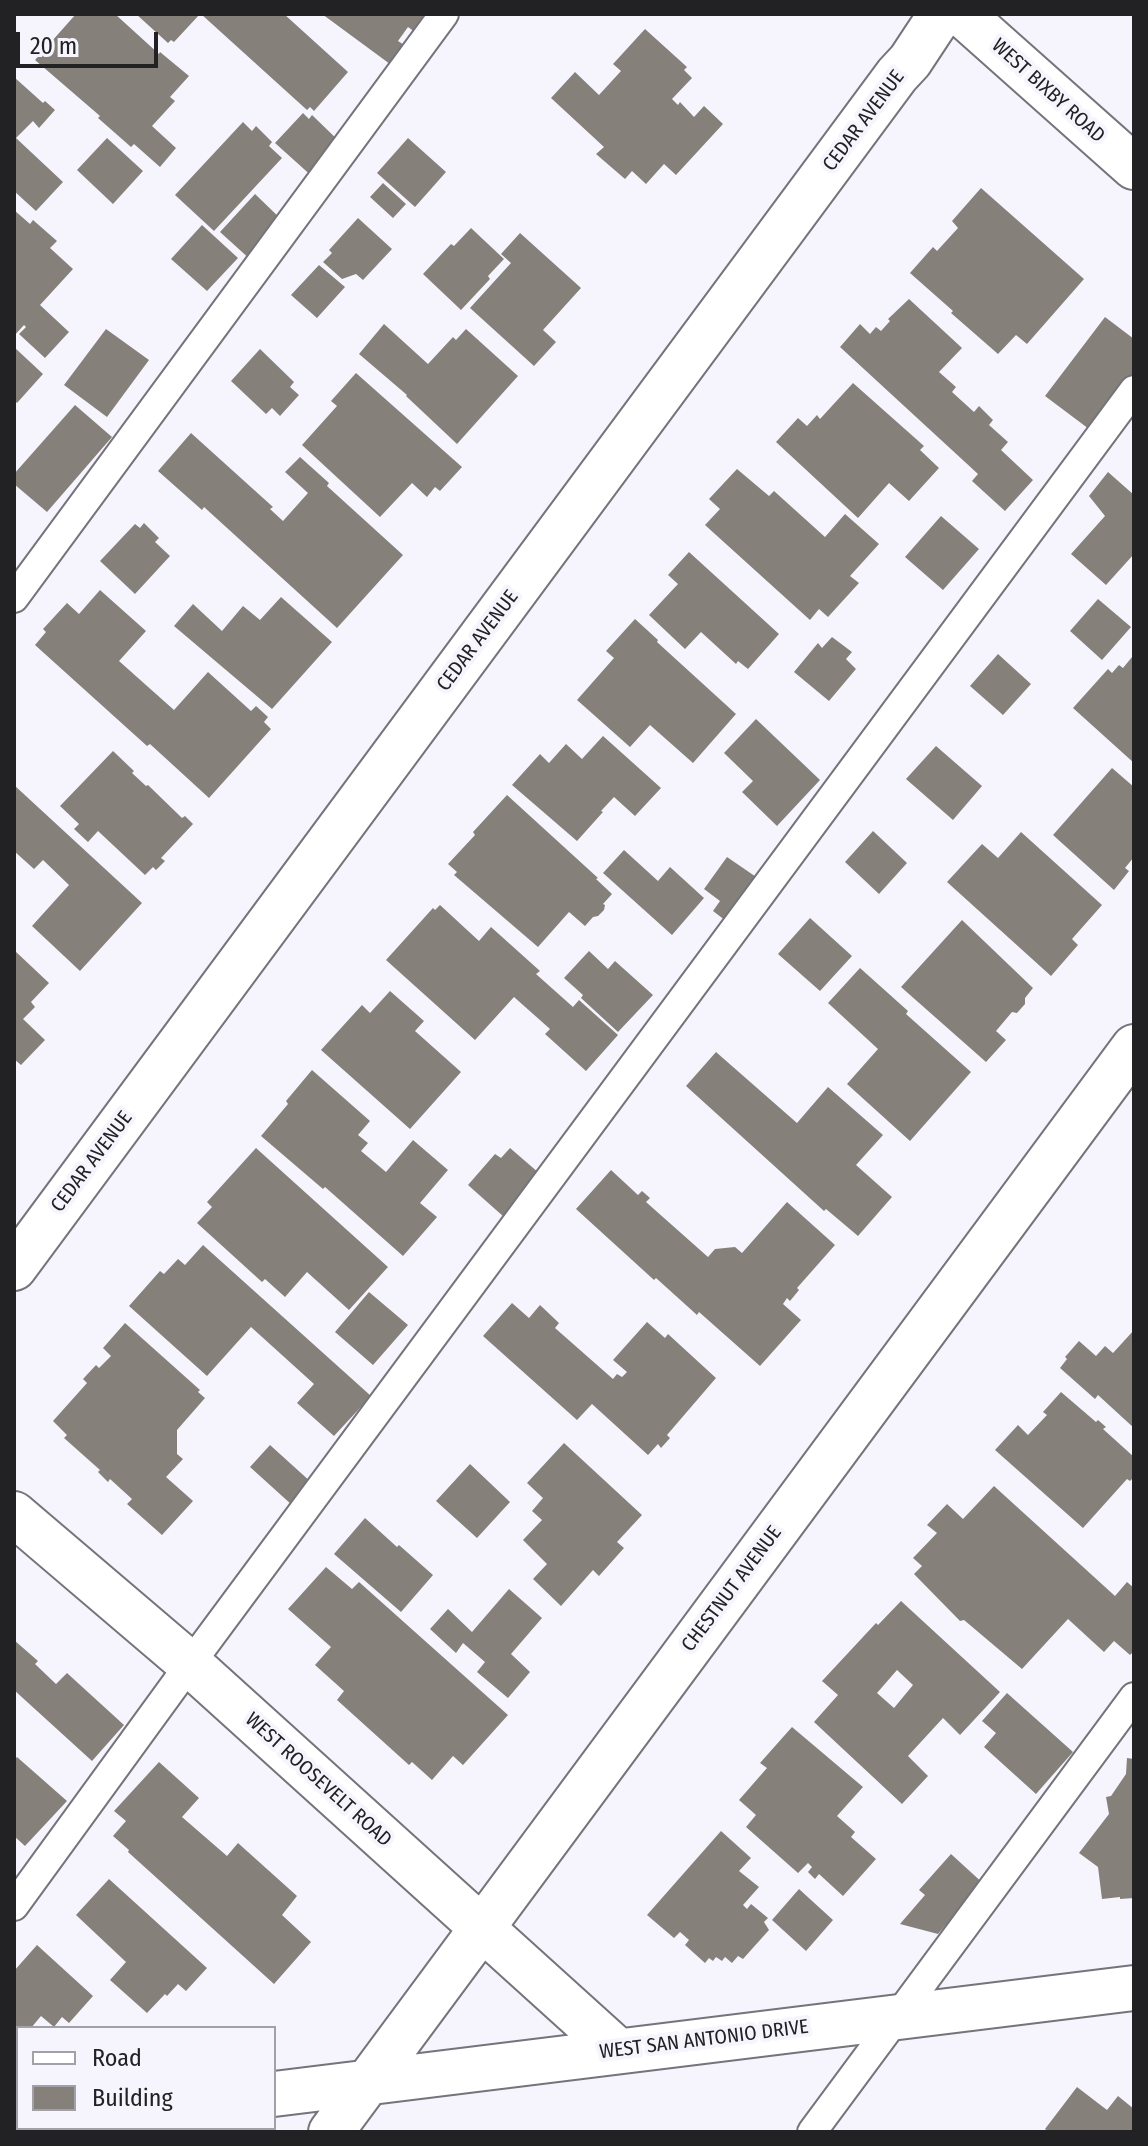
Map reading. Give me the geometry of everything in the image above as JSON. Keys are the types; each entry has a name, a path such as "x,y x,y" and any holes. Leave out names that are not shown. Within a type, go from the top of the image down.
{"street":[{"name":"CEDAR AVENUE","path":"14,1268 910,61 941,14"},
{"name":"WEST BIXBY ROAD","path":"962,14 1134,167"},
{"name":"CHESTNUT AVENUE","path":"331,2132 1134,1047"},
{"name":"WEST ROOSEVELT ROAD","path":"14,1514 190,1664 618,2051"},
{"name":"WEST SAN ANTONIO DRIVE","path":"276,2094 1134,1988"}],"lane":[{"path":"14,598 444,14"},
{"path":"14,1906 1134,390"},
{"path":"812,2132 1134,1697"}],"building":[{"path":"76,14 115,14 159,54 189,76 170,97 175,101 152,126 176,148 160,167 134,144 131,147 35,60"},
{"path":"136,14 200,14 174,42 171,40 168,43"},
{"path":"201,14 284,14 348,72 314,111 310,107 307,110"},
{"path":"322,14 434,14 419,35 408,27 398,41 409,48 394,67"},
{"path":"645,29 687,67 684,70 692,78 672,99 678,105 680,102 694,117 704,106 723,124 676,175 664,164 646,184 632,171 625,179 596,154 604,147 551,98 575,72 599,95 621,71 613,64"},
{"path":"14,77 55,110 39,128 33,121 16,138 63,182 36,211 14,191"},
{"path":"303,113 309,119 312,115 341,143 315,179 275,143"},
{"path":"243,122 252,131 256,126 272,142 269,146 282,158 214,231 175,195"},
{"path":"107,138 143,171 113,204 77,170"},
{"path":"408,138 446,172 415,207 377,173"},
{"path":"383,183 406,204 393,218 370,197"},
{"path":"981,188 1084,279 1027,344 1016,335 998,354 910,273 933,247 937,251 958,228 952,221"},
{"path":"255,194 283,221 252,261 220,232"},
{"path":"14,210 30,224 33,220 57,241 50,248 73,269 40,305 69,332 45,358 19,334 26,327 24,325 14,336"},
{"path":"358,218 392,249 363,280 356,274 342,279 323,262 332,253 329,250"},
{"path":"202,225 238,258 207,291 171,259"},
{"path":"471,228 504,259 461,310 423,274"},
{"path":"520,233 581,288 543,330 556,342 534,366 470,308 511,263 501,254"},
{"path":"319,265 345,287 317,318 291,295"},
{"path":"909,299 962,348 939,372 956,387 952,392 974,412 979,406 993,420 989,425 1008,442 1001,450 1033,480 1005,511 972,481 978,474 840,347 860,324 870,334 876,327 881,331 890,321 888,319"},
{"path":"1105,317 1134,339 1134,376 1093,432 1045,396"},
{"path":"384,324 428,364 453,337 456,340 466,329 518,376 457,444 359,354"},
{"path":"106,329 149,360 107,417 64,385"},
{"path":"14,347 43,374 17,403 14,400"},
{"path":"260,349 294,382 290,387 299,395 280,416 272,408 266,414 231,381"},
{"path":"356,373 462,467 440,491 435,487 427,497 412,483 380,517 302,445 337,406 331,401"},
{"path":"853,383 924,446 920,450 939,468 909,501 889,483 858,518 776,442 798,418 807,426 817,415 820,419"},
{"path":"75,405 112,437 47,512 14,484 14,474"},
{"path":"191,433 273,507 270,509 283,521 308,493 285,472 300,457 403,555 337,628 204,507 202,510 158,471"},
{"path":"737,469 769,496 774,491 825,537 845,514 879,544 850,576 859,583 828,617 819,609 810,620 705,525 720,509 709,499"},
{"path":"1108,472 1134,495 1134,554 1106,585 1071,554 1105,516 1089,496"},
{"path":"941,516 979,549 943,590 905,557"},
{"path":"144,523 159,538 155,542 170,556 135,594 100,561 135,524 140,528"},
{"path":"689,552 779,634 748,669 738,661 736,664 701,632 685,649 649,615 678,584 668,575"},
{"path":"100,590 146,631 119,661 174,710 208,672 251,711 256,706 268,717 264,722 271,729 209,798 35,645 46,632 43,629 67,603 79,614"},
{"path":"281,597 332,642 272,709 174,626 193,604 222,631 243,606 260,620"},
{"path":"1098,599 1131,627 1102,660 1070,631"},
{"path":"635,619 736,714 693,763 650,725 630,747 577,700 614,658 606,651"},
{"path":"832,637 852,652 846,659 856,669 829,701 794,672 818,643 822,648"},
{"path":"998,654 1031,684 1003,715 970,686"},
{"path":"1132,657 1134,763 1073,708 1108,669 1112,673 1119,665 1123,668"},
{"path":"756,719 820,780 777,826 742,792 753,781 724,753"},
{"path":"603,736 661,788 635,816 614,797 577,841 512,785 540,754 549,763 566,744 582,759"},
{"path":"936,746 982,786 953,820 906,779"},
{"path":"113,751 146,786 193,824 161,858 165,861 145,875 98,831 88,842 74,829 79,824 60,806"},
{"path":"1112,768 1134,787 1134,857 1125,868 1129,871 1114,890 1053,835"},
{"path":"14,785 142,903 80,971 32,926 69,885 43,860 34,869 14,851"},
{"path":"507,795 612,894 603,904 604,910 585,926 569,912 538,947 454,875 457,872 448,864"},
{"path":"873,831 907,863 879,894 845,862"},
{"path":"1021,832 1102,905 1072,939 1078,945 1051,976 947,882 982,844 998,858"},
{"path":"624,850 658,881 670,867 704,898 672,935 603,873"},
{"path":"727,857 762,881 730,924 713,911 720,901 704,889"},
{"path":"440,905 479,941 491,927 540,971 536,974 573,1007 579,1000 618,1035 586,1071 545,1034 550,1029 514,997 475,1040 386,960 433,908 435,910"},
{"path":"810,918 852,956 820,991 778,954"},
{"path":"962,920 1033,988 1025,998 1025,1004 1017,1013 1012,1012 996,1031 1006,1040 986,1062 901,987"},
{"path":"14,950 49,983 31,1002 35,1007 23,1019 45,1040 21,1065 14,1059"},
{"path":"589,951 608,969 615,961 653,995 618,1032 564,978"},
{"path":"860,968 971,1072 910,1141 847,1084 878,1049 828,1003"},
{"path":"390,991 424,1021 415,1031 461,1072 410,1129 321,1050 362,1005 370,1013"},
{"path":"716,1052 797,1123 828,1087 883,1135 856,1165 892,1197 858,1236 826,1209 824,1211 686,1086"},
{"path":"312,1070 370,1121 358,1135 368,1143 361,1151 386,1172 413,1140 448,1170 420,1203 437,1217 403,1256 261,1136"},
{"path":"256,1148 388,1267 349,1310 307,1272 285,1297 265,1279 262,1282 197,1223 212,1207 207,1202"},
{"path":"510,1148 539,1173 504,1217 468,1185 495,1154 501,1158"},
{"path":"611,1170 638,1195 642,1191 650,1198 646,1202 708,1257 715,1249 735,1247 742,1253 787,1202 835,1245 797,1288 799,1290 790,1301 787,1298 783,1304 801,1320 760,1366 699,1312 697,1315 656,1278 654,1280 576,1209"},
{"path":"203,1245 371,1396 334,1436 297,1403 314,1384 251,1327 207,1376 129,1306 160,1271 164,1274 178,1259 185,1265"},
{"path":"369,1292 408,1325 373,1365 335,1332"},
{"path":"512,1303 529,1318 540,1305 559,1323 555,1328 613,1379 617,1374 622,1377 627,1372 613,1360 647,1322 665,1338 668,1334 716,1378 667,1435 670,1438 661,1448 658,1444 648,1455 592,1404 577,1420 483,1336"},
{"path":"125,1323 200,1390 198,1392 205,1398 177,1430 177,1454 183,1459 166,1477 193,1501 162,1535 127,1504 132,1499 110,1479 108,1482 98,1472 100,1470 64,1438 67,1435 53,1421 87,1383 83,1379 96,1365 99,1368 111,1356 103,1348"},
{"path":"1134,1330 1134,1428 1098,1395 1095,1399 1060,1368 1079,1341 1096,1356 1105,1346 1113,1353"},
{"path":"1061,1392 1106,1427 1103,1429 1134,1457 1134,1477 1130,1481 1127,1479 1083,1528 995,1450 1018,1425 1028,1435 1047,1415 1043,1412"},
{"path":"564,1443 642,1515 617,1542 624,1548 599,1576 593,1570 561,1606 533,1579 547,1564 523,1540 542,1520 532,1511 543,1498 527,1483"},
{"path":"270,1445 312,1483 292,1505 250,1467"},
{"path":"470,1464 510,1502 477,1538 436,1501"},
{"path":"994,1486 1115,1596 1127,1582 1134,1588 1134,1651 1130,1655 1114,1641 1104,1652 1068,1619 1022,1669 964,1620 960,1621 914,1574 922,1566 913,1558 937,1533 927,1525 947,1504 963,1519"},
{"path":"365,1518 433,1575 401,1612 334,1554"},
{"path":"326,1567 352,1589 359,1582 508,1715 463,1765 453,1756 432,1780 412,1762 409,1765 337,1700 344,1691 315,1665 331,1647 288,1609"},
{"path":"509,1589 542,1618 511,1654 530,1672 508,1698 477,1672 485,1662 463,1643 456,1653 430,1629 448,1609 472,1632"},
{"path":"901,1601 1000,1692 960,1735 943,1718 908,1756 928,1776 902,1804 814,1722 838,1695 822,1681 876,1623 878,1625","holes":["897,1670 913,1685 894,1708 877,1693"]},
{"path":"14,1640 38,1661 35,1664 56,1684 67,1673 124,1725 92,1761 14,1690"},
{"path":"1007,1693 1073,1752 1036,1794 984,1747 996,1733 982,1721"},
{"path":"792,1727 863,1787 837,1816 855,1832 851,1837 876,1859 843,1896 819,1874 815,1879 808,1872 812,1867 808,1863 798,1873 746,1827 756,1815 739,1800 767,1768 760,1763"},
{"path":"17,1757 67,1801 25,1846 14,1836 14,1760"},
{"path":"1127,1758 1134,1759 1134,1898 1102,1899 1098,1867 1079,1853 1109,1814 1106,1797 1111,1796 1126,1774"},
{"path":"159,1762 199,1798 182,1817 227,1856 238,1843 297,1896 282,1915 311,1942 274,1984 113,1836 126,1821 114,1811"},
{"path":"721,1831 751,1858 739,1871 759,1887 743,1905 747,1909 751,1904 768,1918 764,1922 769,1930 743,1959 738,1956 732,1963 725,1957 722,1961 716,1957 713,1961 709,1958 705,1963 685,1945 689,1940 680,1932 674,1938 647,1915"},
{"path":"951,1854 986,1886 938,1934 900,1924 925,1895 919,1890"},
{"path":"109,1879 207,1968 186,1991 178,1984 147,2013 110,1980 126,1962 76,1915"},
{"path":"799,1889 833,1920 806,1951 772,1920"},
{"path":"37,1945 93,1996 69,2023 62,2017 53,2026 41,2016 33,2026 16,2027 14,1971"},
{"path":"1077,2087 1107,2110 1118,2096 1134,2109 1134,2132 1049,2132 1045,2129"}]}
